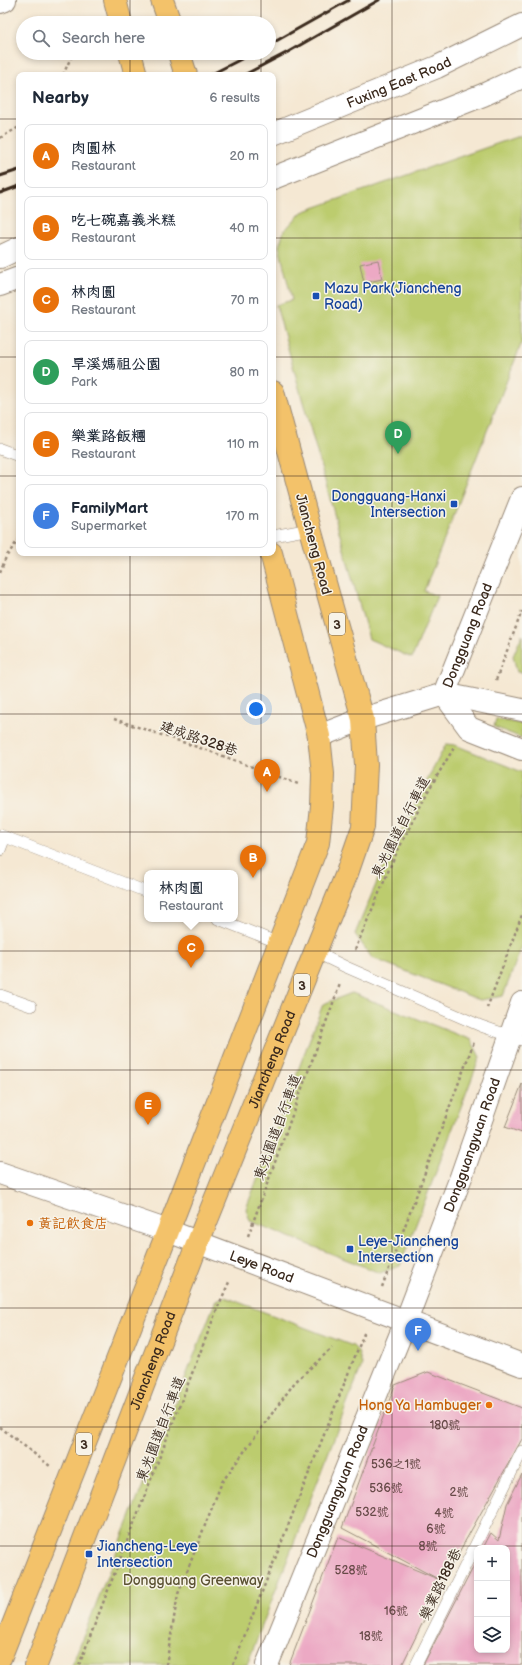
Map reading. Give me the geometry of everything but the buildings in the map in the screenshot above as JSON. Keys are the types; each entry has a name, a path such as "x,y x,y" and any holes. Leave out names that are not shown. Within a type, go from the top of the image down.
{"main road":[{"path":"115,0 119,16"},
{"path":"162,0 168,16"},
{"path":"132,60 135,72"},
{"path":"181,60 185,72"},
{"name":"Jiancheng Road","path":"36,1665 198,1242 348,873 363,827 366,765 363,719 276,403"},
{"name":"3","path":"0,1658 168,1231 318,843 323,774 319,736 272,556"}],"street":[{"path":"0,2 5,0"},
{"name":"Fuxing East Road","path":"276,133 437,67 522,25"},
{"path":"276,177 483,95 522,77"},
{"path":"0,256 16,249"},
{"path":"0,285 16,279"},
{"name":"Dongguang Road","path":"319,736 363,719 444,694 522,498"},
{"path":"444,694 522,710"},
{"path":"444,694 468,728 522,749"},
{"name":"Dongguangyuan Road","path":"267,1665 406,1321 516,1038 522,1003"},
{"name":"Leye Road","path":"0,1173 198,1242 522,1366"}],"lane":[{"path":"0,449 16,455"},
{"path":"276,535 310,529"},
{"path":"0,850 2,836 144,891"},
{"path":"226,922 279,943"},
{"path":"315,952 480,1026 516,1038"},
{"path":"0,995 31,1006"},
{"name":"樂業路188巷","path":"416,1665 522,1451"}],"path":[{"path":"64,72 70,60"},
{"path":"0,138 16,130"},
{"path":"0,572 6,557 16,544"},
{"path":"487,702 522,611"},
{"name":"建成路328巷","path":"114,719 212,752 322,793"},
{"name":"東光園道自行車道","path":"79,1665 217,1309 240,1258 346,967 393,860 428,791 455,745 468,728"},
{"path":"166,1665 178,1594 222,1482 295,1382 332,1348"},
{"path":"0,1427 69,1481"}],"green space":[{"path":"522,135 522,342 424,591 437,596 412,658 369,639 276,305 292,300 279,246 284,231 302,212"},
{"path":"522,635 522,673 517,672 513,656"},
{"path":"496,719 522,724 522,738 494,727"},
{"path":"446,744 455,745 522,772 522,946 503,996 480,1000 372,958 355,934 388,856"},
{"path":"352,993 471,1040 480,1057 400,1266 380,1273 250,1221 246,1209 323,1004"},
{"name":"Dongguang Greenway","path":"225,1297 353,1346 358,1351 362,1365 247,1665 72,1665 216,1300"}],"railway":[{"path":"276,41 349,0"},
{"path":"276,58 379,0"},
{"path":"216,72 239,60"},
{"path":"250,72 273,60"},
{"path":"0,176 16,171"},
{"path":"0,193 16,187"}],"place":[{"name":"Mazu Park(Jiancheng Road)","path":"316,296"},
{"name":"旱溪媽祖公園","path":"398,454"},
{"name":"Dongguang-Hanxi Intersection","path":"454,504"},
{"name":"肉圓林","path":"267,792"},
{"name":"吃七碗嘉義米糕","path":"253,878"},
{"name":"林肉圓","path":"191,968"},
{"name":"樂業路飯糰","path":"148,1125"},
{"name":"黃記飲食店","path":"30,1223"},
{"name":"Leye-Jiancheng Intersection","path":"350,1249"},
{"name":"FamilyMart","path":"418,1351"},
{"name":"Hong Ya Hambuger","path":"489,1405"},
{"name":"Jiancheng-Leye Intersection","path":"89,1554"}]}
